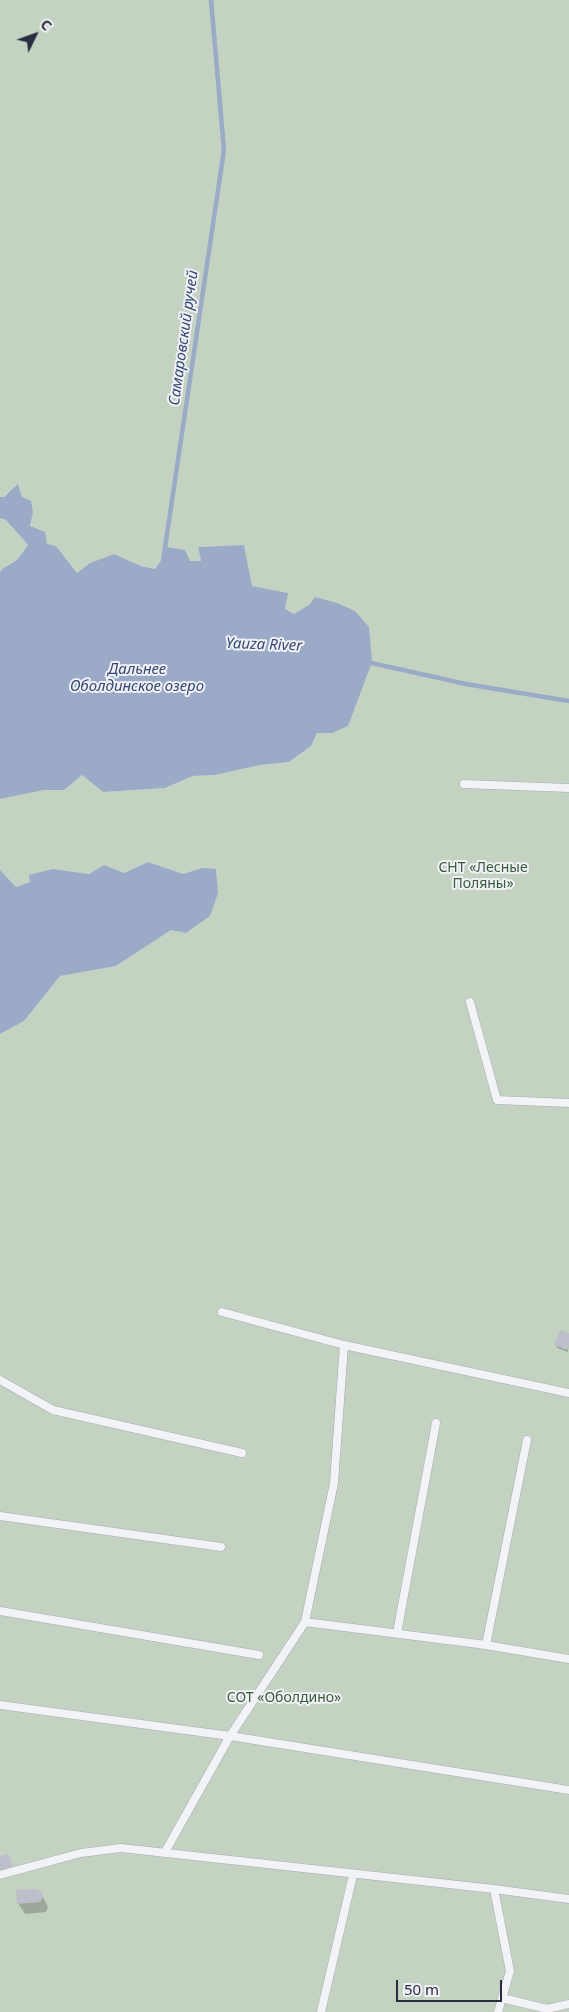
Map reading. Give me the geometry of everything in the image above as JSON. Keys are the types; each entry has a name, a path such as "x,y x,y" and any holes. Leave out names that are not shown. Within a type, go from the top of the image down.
{"lane":[{"path":"464,784 569,788"},
{"path":"470,1002 496,1100 569,1103"},
{"path":"222,1312 344,1345 569,1392"},
{"path":"165,1852 230,1736 305,1622 334,1483 344,1345"},
{"path":"0,1380 53,1410 242,1453"},
{"path":"397,1633 436,1422"},
{"path":"486,1645 526,1440"},
{"path":"0,1516 221,1547"},
{"path":"0,1611 260,1655"},
{"path":"305,1622 486,1645 569,1659"},
{"path":"0,1705 230,1736 569,1790"},
{"path":"0,1875 81,1853 121,1848 569,1899"},
{"path":"320,2012 353,1875"},
{"path":"494,1889 510,1971 498,2012"},
{"path":"502,1998 547,2009 569,2004"}],"green space":[{"path":"0,0 569,0 569,2012 0,2012 0,1034 24,1021 60,976 116,966 171,930 186,933 210,916 202,868 183,874 148,862 124,873 104,865 89,874 53,869 30,882 16,887 0,870 0,799 44,790 64,790 82,775 103,792 165,788 193,776 215,775 260,765 289,762 311,746 317,733 332,733 310,604 294,614 285,609 287,593 252,586 244,545 198,547 201,561 164,556 155,569 141,566 114,554 90,563 77,573 56,546 47,545 30,526 33,513 22,497 18,485 3,497 0,497"},
{"path":"0,518 6,520 28,545 17,560 2,569 0,573"}],"water":[{"name":"Дальнее Оболдинское озеро","path":"18,484 22,497 31,501 33,513 30,526 45,532 47,544 56,546 77,573 90,563 114,554 141,566 155,569 164,556 166,547 185,550 190,561 201,561 198,547 244,545 252,586 288,593 285,609 294,614 310,604 315,597 337,603 355,611 369,627 372,662 348,726 332,733 317,733 311,746 289,762 260,765 215,775 193,776 165,788 103,792 82,775 64,790 44,790 0,799 0,573 2,569 17,560 28,545 6,520 0,518 0,497 4,497"},
{"path":"148,862 183,874 202,868 216,869 218,893 210,916 186,933 171,930 116,966 60,976 24,1021 0,1034 0,870 16,887 30,882 29,875 53,869 89,874 104,865 124,873"}],"building":[{"path":"560,1330 569,1333 567,1350 554,1345"},
{"path":"9,1854 13,1867 0,1871 0,1856"},
{"path":"36,1889 42,1892 43,1896 40,1902 17,1904 16,1890"}],"waterway":[{"name":"Самаровский ручей","path":"163,561 224,150 211,0"},
{"name":"Yauza River","path":"367,662 466,684 569,701"}],"park label":[{"name":"СНТ «Лесные Поляны»","path":"483,876"},
{"name":"СОТ «Оболдино»","path":"284,1698"}]}
